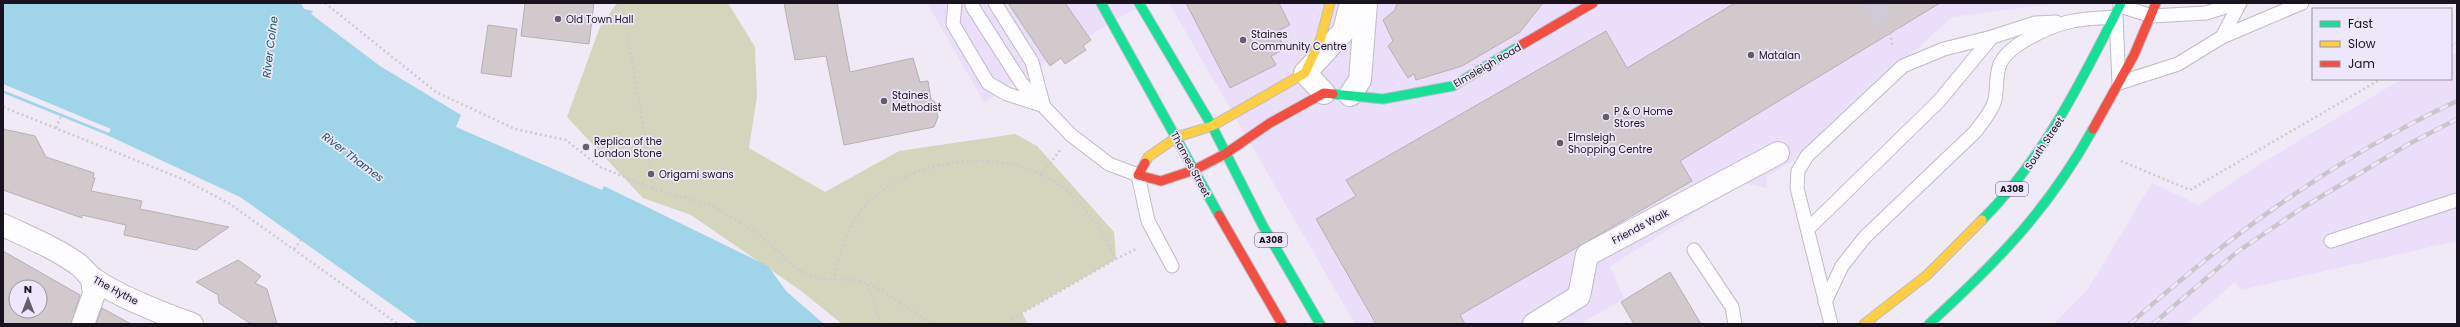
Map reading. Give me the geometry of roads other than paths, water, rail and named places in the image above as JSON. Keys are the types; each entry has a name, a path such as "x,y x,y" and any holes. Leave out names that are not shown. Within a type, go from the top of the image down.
{"main road":[{"name":"Thames Street","path":"1101,3 1282,324"},
{"name":"A308","path":"1139,3 1212,126 1270,239 1320,324"},
{"path":"1324,93 1270,123 1226,154 1194,170 1161,181 1138,175 1148,157 1177,137 1212,126 1305,73 1321,38 1330,3"},
{"name":"Elmsleigh Road","path":"1324,93 1382,99 1453,86 1593,3"},
{"path":"1929,324 1973,284 2033,219 2079,154 2119,83 2152,16 2156,3"},
{"name":"South Street","path":"1864,324 1927,275 2007,195 2068,107 2119,9"}],"street":[{"path":"1324,93 1305,73 1344,31 1351,3"},
{"path":"1350,95 1360,80 1366,3"},
{"name":"Friends Walk","path":"1534,324 1579,296 1587,255 1778,153"},
{"name":"The Hythe","path":"3,225 56,251 80,266 92,278 154,310 192,324"},
{"path":"83,324 94,294 92,278"}],"lane":[{"path":"955,3 953,24 988,83 1007,94 1044,106"},
{"path":"996,3 1032,62 1044,106"},
{"path":"1825,302 1842,266 1865,237 1975,132 1994,101 1999,67 2006,54 2036,34 2072,21 2119,9 2152,16 2206,13 2239,3"},
{"path":"2222,37 2239,3"},
{"path":"2119,9 2119,83 2178,64 2222,37 2302,3"},
{"path":"972,6 1022,84 1071,135 1109,164 1138,175 1148,222 1155,239 1172,266"},
{"path":"1831,324 1797,188 1798,171 1807,156 1903,66 1944,49 2035,24 2072,21"},
{"path":"1808,229 1939,101 1992,37"},
{"path":"2331,241 2457,200"},
{"path":"1694,250 1732,306 1735,324"}],"water":[{"path":"3,3 301,3 304,9 313,11 311,14 380,66 461,115 456,127 602,190 604,186 768,266 786,291 824,324 419,324 240,197 107,135 3,93"}],"tunnel":[{"path":"1873,3 1890,33"}],"railway":[{"path":"2130,324 2206,259 2286,200 2369,147 2457,101"},
{"path":"2153,324 2237,252 2302,208 2407,145 2457,119"}],"place":[{"name":"Old Town Hall","path":"558,19"},
{"name":"Staines Community Centre","path":"1243,40"},
{"name":"Matalan","path":"1751,55"},
{"name":"Staines Methodist","path":"884,101"},
{"name":"P & O Home Stores","path":"1606,117"},
{"name":"Elmsleigh Shopping Centre","path":"1560,143"},
{"name":"Replica of the London Stone","path":"586,147"},
{"name":"Origami swans","path":"651,174"}],"water label":[{"name":"River Colne","path":"270,47"},
{"name":"River Thames","path":"353,157"}]}
